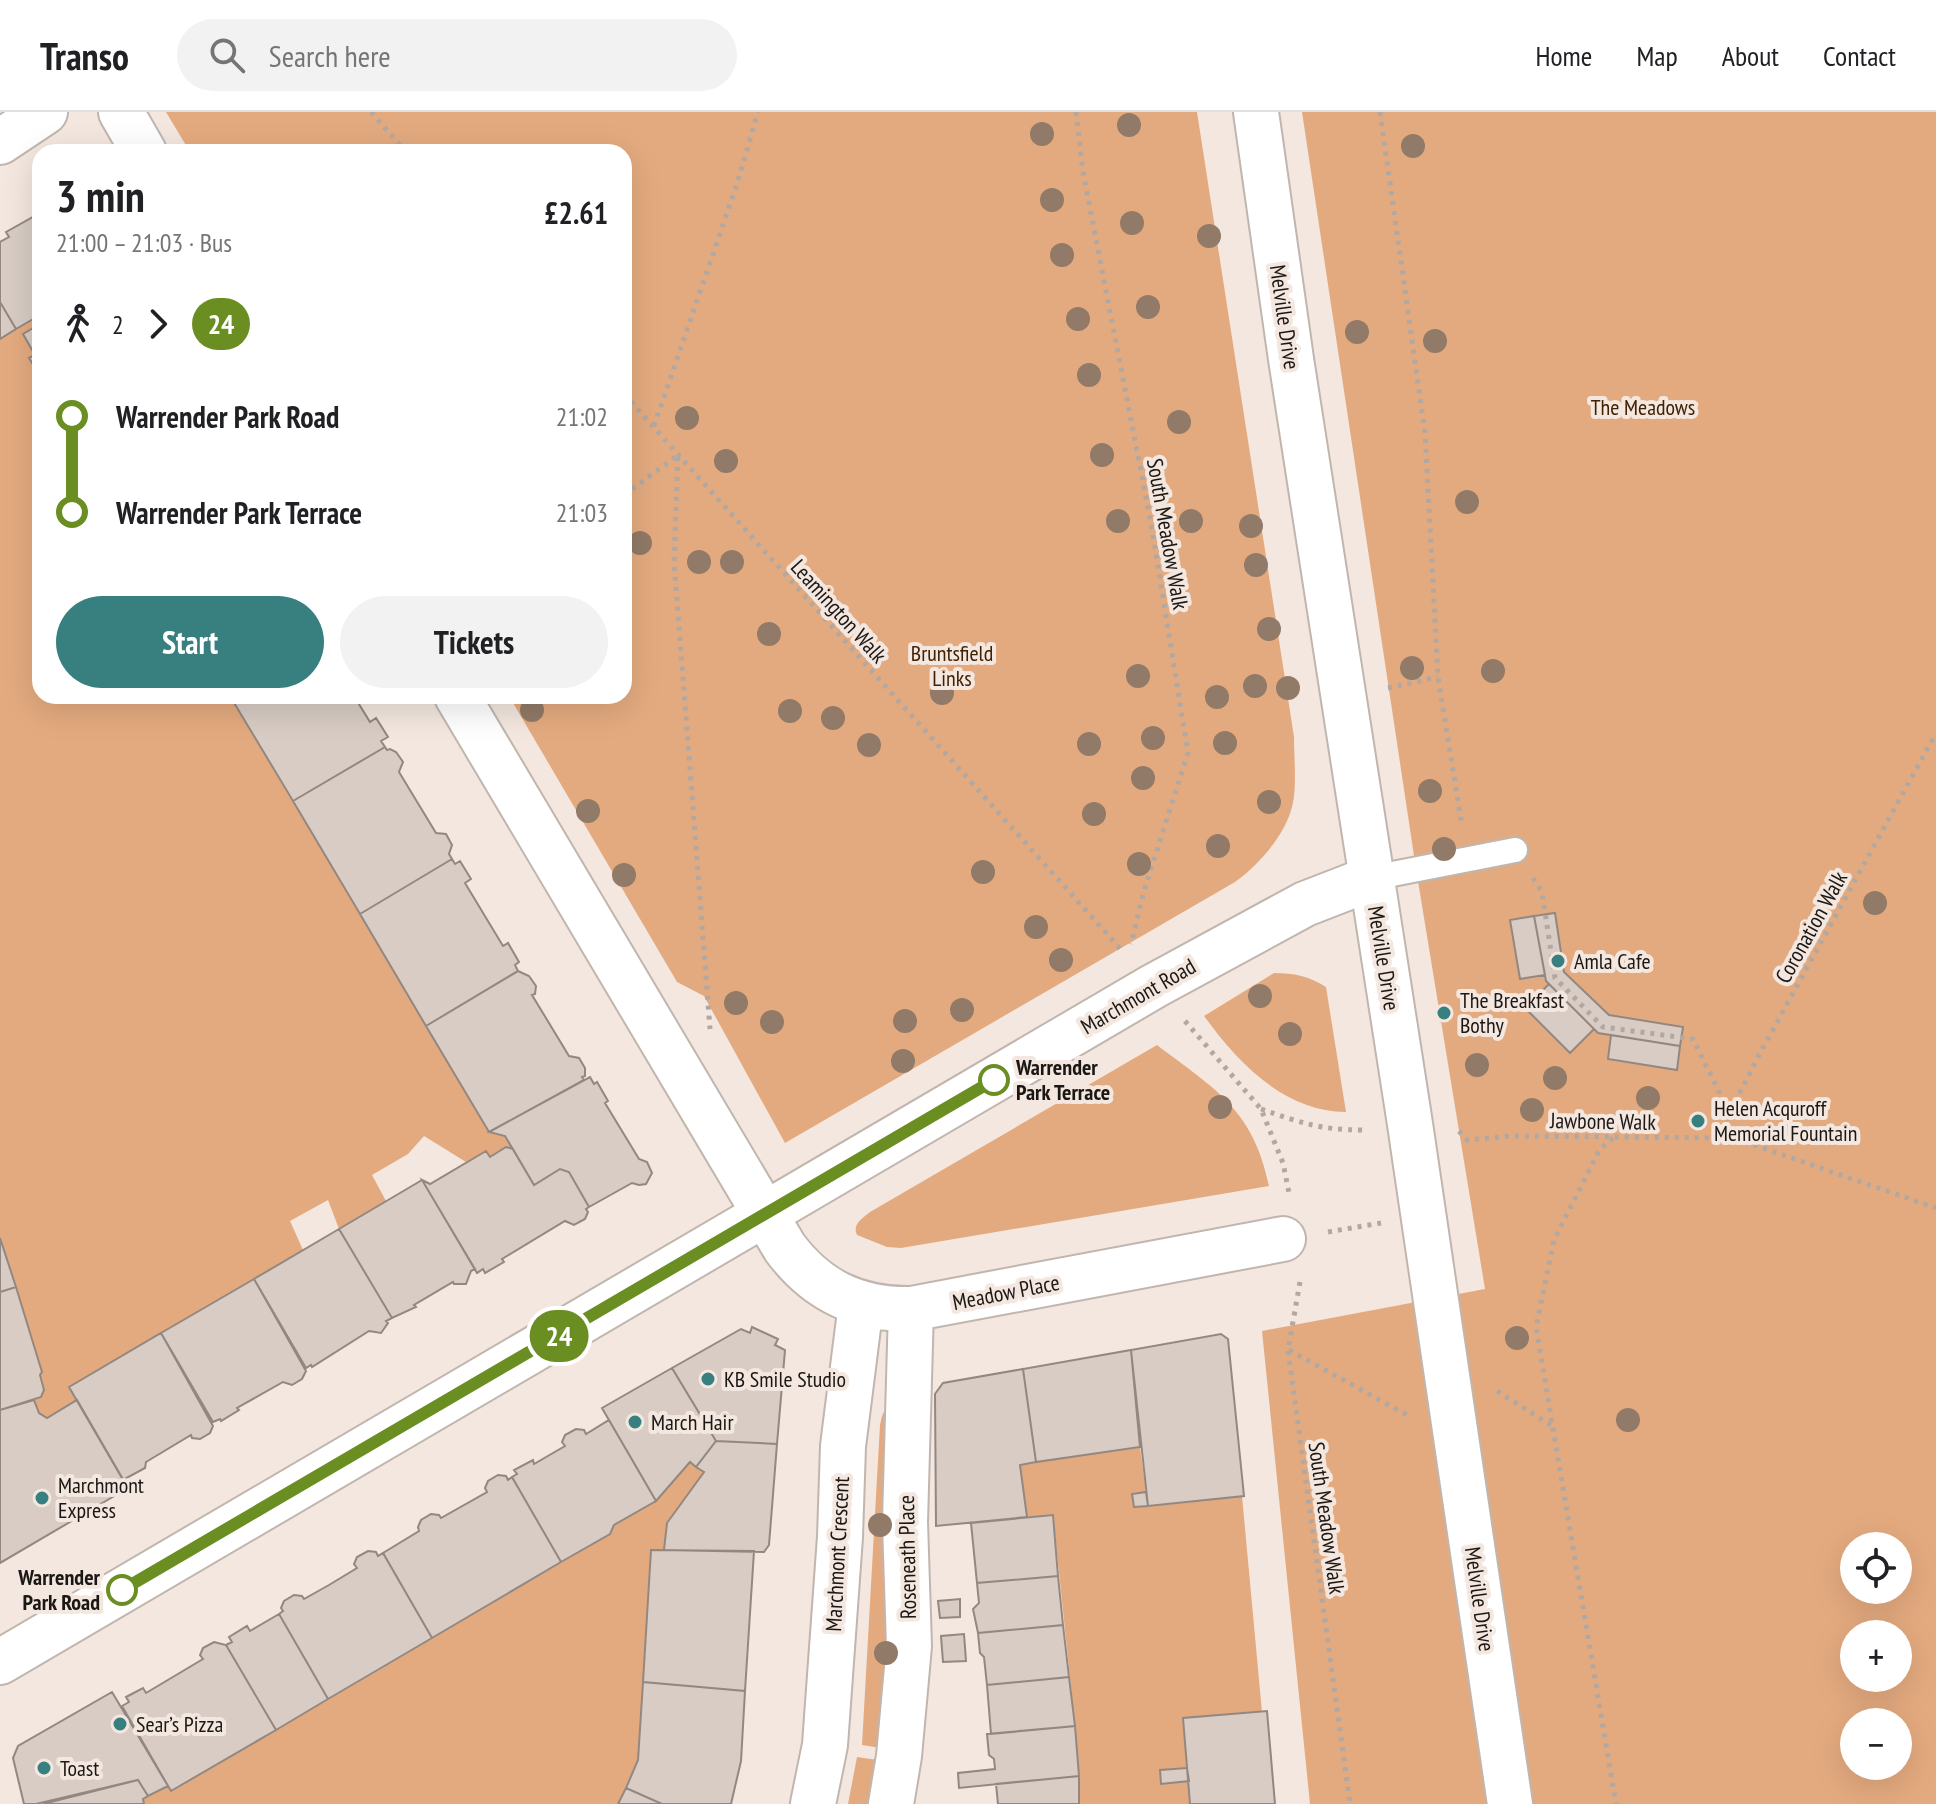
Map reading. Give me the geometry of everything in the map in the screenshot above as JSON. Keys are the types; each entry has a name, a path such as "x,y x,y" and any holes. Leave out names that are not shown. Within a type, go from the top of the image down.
{"street":[{"path":"0,142 45,112"},
{"path":"121,112 139,144"},
{"name":"Melville Drive","path":"1256,112 1510,1804"},
{"path":"462,704 766,1215"},
{"name":"Marchmont Road","path":"0,1662 1154,986 1305,904 1372,878"},
{"name":"Meadow Place","path":"766,1215 800,1268 832,1292 861,1304 887,1309 911,1309 1290,1238"},
{"name":"Marchmont Crescent","path":"813,1804 825,1745 840,1537 843,1446 861,1304"},
{"name":"Roseneath Place","path":"891,1804 899,1756 909,1646 905,1522 911,1309"}],"lane":[{"path":"1372,878 1515,850"}],"path":[{"path":"371,112 399,144"},
{"path":"654,426 736,187 758,112"},
{"name":"South Meadow Walk","path":"1076,112 1083,172 1151,523 1188,753 1144,891 1128,957"},
{"path":"1380,112 1425,433 1438,677 1468,859"},
{"name":"Leamington Walk","path":"632,403 1128,957"},
{"path":"632,489 678,456"},
{"path":"678,456 674,561 711,1033"},
{"path":"1383,689 1438,677"},
{"name":"Coronation Walk","path":"1717,1138 1936,733"},
{"path":"1515,850 1542,892 1555,978 1603,1027 1693,1039 1729,1112"},
{"path":"1181,1017 1261,1109 1310,1126 1364,1130"},
{"name":"South Meadow Walk","path":"1261,1109 1283,1163 1290,1238 1302,1269 1288,1350 1350,1804"},
{"name":"Jawbone Walk","path":"1456,1127 1467,1140 1511,1136 1734,1138 1936,1208"},
{"path":"1613,1138 1600,1149 1554,1240 1536,1327 1616,1804"},
{"path":"1290,1238 1386,1223"},
{"path":"1288,1350 1411,1417"},
{"path":"1493,1388 1553,1427"}],"green space":[{"name":"Bruntsfield Links","path":"166,112 1197,112 1294,737 1294,800 1277,839 1261,859 1235,882 785,1143 704,996 677,982 514,704 632,704 632,144 185,144"},
{"name":"The Meadows","path":"1302,112 1936,112 1936,1804 1310,1804 1262,1331 1485,1289 1416,869"},
{"path":"32,320 32,329 23,335 32,350 32,704 235,704 489,1132 505,1136 513,1149 506,1147 490,1157 486,1151 466,1162 424,1136 408,1154 372,1175 386,1201 339,1229 328,1200 290,1221 303,1250 70,1387 77,1400 47,1418 39,1413 34,1400 41,1397 44,1390 0,1238 0,339"},
{"path":"1274,973 1301,976 1326,987 1346,1112 1324,1110 1303,1103 1265,1082 1232,1051 1204,1016"},
{"path":"1157,1045 1214,1089 1242,1119 1262,1160 1269,1186 901,1248 887,1247 857,1235 857,1225 870,1212"},
{"path":"891,1398 887,1749 862,1745 880,1425"},
{"path":"1140,1447 1146,1492 1132,1494 1134,1507 1242,1496 1262,1712 1187,1768 1161,1770 1162,1783 1189,1781 1190,1804 1079,1804 1075,1726 1053,1515 1027,1517 1020,1465"},
{"path":"690,1462 704,1472 667,1523 664,1550 651,1551 638,1760 618,1804 144,1804 143,1799 168,1786 172,1791 610,1534 614,1525 656,1501"},
{"path":"857,1757 885,1761 878,1804 848,1804"}],"building":[{"path":"32,217 32,320 16,329 0,302 0,242 9,237 6,232"},
{"path":"0,302 16,329 0,339"},
{"path":"32,329 32,350 23,334"},
{"path":"235,704 359,704 370,722 376,718 388,737 381,741 385,747 293,801"},
{"path":"385,747 396,752 403,762 399,772 436,833 446,834 452,845 449,854 452,859 360,914 293,801"},
{"path":"452,859 455,864 460,861 471,879 465,883 503,946 508,943 519,962 515,965 518,971 426,1026 360,914"},
{"path":"1555,913 1564,972 1609,1015 1683,1027 1680,1046 1598,1033 1546,981 1534,916"},
{"path":"1534,916 1545,975 1520,979 1510,920"},
{"path":"518,971 529,976 536,986 532,995 569,1056 579,1058 585,1068 585,1076 582,1077 584,1080 489,1132 426,1026"},
{"path":"1549,984 1594,1029 1570,1053 1525,1008"},
{"name":"The Breakfast Bothy","path":"1448,1006 1450,1019 1441,1021 1439,1008"},
{"path":"1611,1035 1680,1046 1677,1070 1608,1059"},
{"path":"590,1077 594,1084 597,1082 608,1101 605,1103 639,1159 647,1162 652,1173 646,1184 632,1183 589,1207 569,1172 560,1169 534,1185 505,1136 489,1132"},
{"path":"506,1147 513,1149 534,1185 560,1169 569,1172 589,1207 586,1209 588,1212 585,1219 574,1225 565,1221 502,1259 504,1262 485,1273 483,1269 477,1273 422,1180 430,1184 486,1151 490,1157"},
{"path":"422,1180 475,1269 471,1271 466,1284 453,1282 414,1305 416,1307 392,1318 339,1229"},
{"path":"339,1229 392,1318 386,1321 388,1323 381,1333 369,1331 306,1368 254,1279"},
{"path":"0,1238 16,1287 0,1292"},
{"path":"254,1279 306,1371 302,1379 292,1385 283,1382 237,1408 239,1410 221,1421 213,1422 161,1333"},
{"path":"16,1287 42,1372 44,1390 41,1397 0,1410 0,1292"},
{"path":"752,1327 778,1339 775,1345 785,1350 777,1444 716,1441 672,1368 741,1329 750,1333"},
{"path":"161,1333 213,1426 210,1433 200,1439 191,1435 123,1480 69,1387"},
{"path":"1221,1334 1228,1339 1244,1496 1148,1506 1131,1350"},
{"path":"1131,1350 1140,1447 1036,1462 1023,1369"},
{"path":"672,1368 716,1441 696,1467 690,1462 656,1501 602,1408"},
{"path":"1023,1369 1036,1462 1020,1465 1027,1517 936,1526 935,1394 943,1383"},
{"path":"34,1400 39,1413 47,1418 77,1400 128,1488 0,1563 0,1410"},
{"path":"609,1420 656,1501 614,1525 610,1534 561,1562 512,1477 517,1474 514,1470 533,1460 534,1464 565,1446 562,1442 565,1435 576,1429 584,1430 586,1434"},
{"path":"716,1441 777,1444 769,1545 764,1552 664,1550 667,1523 704,1472 696,1467"},
{"path":"498,1475 506,1476 508,1480 512,1477 561,1562 432,1638 383,1553 419,1531 421,1520 431,1514 441,1518 487,1492 488,1481"},
{"path":"1146,1492 1148,1506 1134,1507 1132,1494"},
{"path":"1053,1515 1058,1576 977,1583 971,1523"},
{"path":"651,1550 754,1551 745,1691 643,1682"},
{"path":"368,1551 376,1552 378,1556 383,1553 432,1638 328,1699 279,1614 283,1611 284,1601 294,1595 304,1599 329,1585 357,1568 354,1564 357,1557"},
{"path":"1058,1576 1063,1625 978,1633 973,1609 979,1603 977,1583"},
{"path":"960,1599 960,1617 940,1618 938,1601"},
{"path":"279,1614 328,1699 276,1730 226,1645 232,1642 229,1637 247,1626 250,1631"},
{"path":"1063,1625 1069,1677 987,1685 978,1633"},
{"path":"964,1634 966,1661 943,1662 941,1636"},
{"path":"214,1642 226,1645 276,1730 171,1791 122,1706 129,1702 126,1697 143,1688 146,1693 203,1659 200,1655 203,1648"},
{"path":"1069,1677 1075,1726 991,1734 987,1685"},
{"path":"643,1682 745,1691 741,1761 731,1804 662,1804 626,1788 638,1760"},
{"path":"112,1692 168,1786 148,1796 138,1780 36,1804 24,1804 13,1758 18,1746"},
{"path":"1267,1711 1275,1804 1190,1804 1183,1718"},
{"path":"1075,1726 1079,1776 959,1788 958,1773 995,1769 994,1759 989,1755 987,1734"},
{"path":"1187,1768 1189,1781 1161,1784 1160,1770"},
{"path":"1079,1776 1079,1804 998,1804 996,1784"},
{"path":"138,1780 148,1796 143,1799 144,1804 43,1804"},
{"path":"626,1788 662,1804 618,1804"}],"bus line":[{"name":"24","path":"122,1590 994,1080"}],"place":[{"name":"Amla Cafe","path":"1558,961"},
{"name":"The Breakfast Bothy","path":"1444,1013"},
{"name":"Warrender Park Terrace","path":"994,1080"},
{"name":"Helen Acquroff Memorial Fountain","path":"1698,1121"},
{"name":"KB Smile Studio","path":"708,1379"},
{"name":"March Hair","path":"635,1422"},
{"name":"Marchmont Express","path":"42,1498"},
{"name":"Warrender Park Road","path":"122,1590"},
{"name":"Sear’s Pizza","path":"120,1724"},
{"name":"Toast","path":"44,1768"}]}
